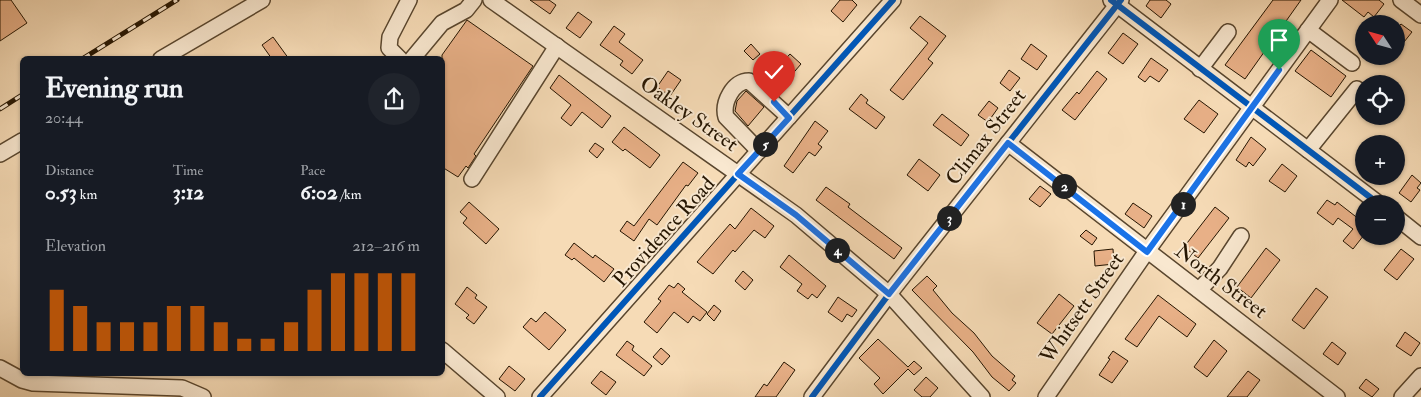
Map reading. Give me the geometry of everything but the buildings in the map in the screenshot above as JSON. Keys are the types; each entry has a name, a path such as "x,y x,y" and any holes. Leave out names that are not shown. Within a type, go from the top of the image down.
{"street":[{"path":"166,56 262,0"},
{"path":"397,56 389,48 390,36 409,0"},
{"path":"414,56 442,23 466,10 474,0"},
{"name":"Oakley Street","path":"491,0 796,215 889,294 982,397"},
{"name":"Providence Road","path":"540,397 893,0"},
{"name":"Whitsett Street","path":"1046,397 1147,252 1330,0"},
{"path":"1401,0 1421,15"},
{"path":"1116,2 1252,109 1367,195"},
{"name":"Climax Street","path":"812,397 889,294 1116,2"},
{"path":"1308,30 1352,63"},
{"path":"1200,69 1228,32"},
{"path":"472,179 557,46"},
{"path":"759,151 726,117 726,101 734,89 749,81 789,118"},
{"path":"1308,150 1355,91"},
{"path":"0,154 20,142"},
{"name":"North Street","path":"1008,143 1337,397"},
{"path":"1405,224 1421,237"},
{"path":"1198,290 1220,268 1241,236"},
{"path":"445,353 497,397"},
{"path":"0,368 22,380 33,383 182,388 203,397"},
{"path":"1402,397 1421,376"}],"railway":[{"path":"87,56 177,0"},
{"path":"0,109 20,96"}],"cycle path":[{"path":"540,397 893,0"},
{"path":"1111,0 1367,195"},
{"path":"812,397 889,294 1121,0"}],"route":[{"path":"774,102 789,118 738,174 796,215 889,294 1008,143 1147,252 1279,70"}]}
